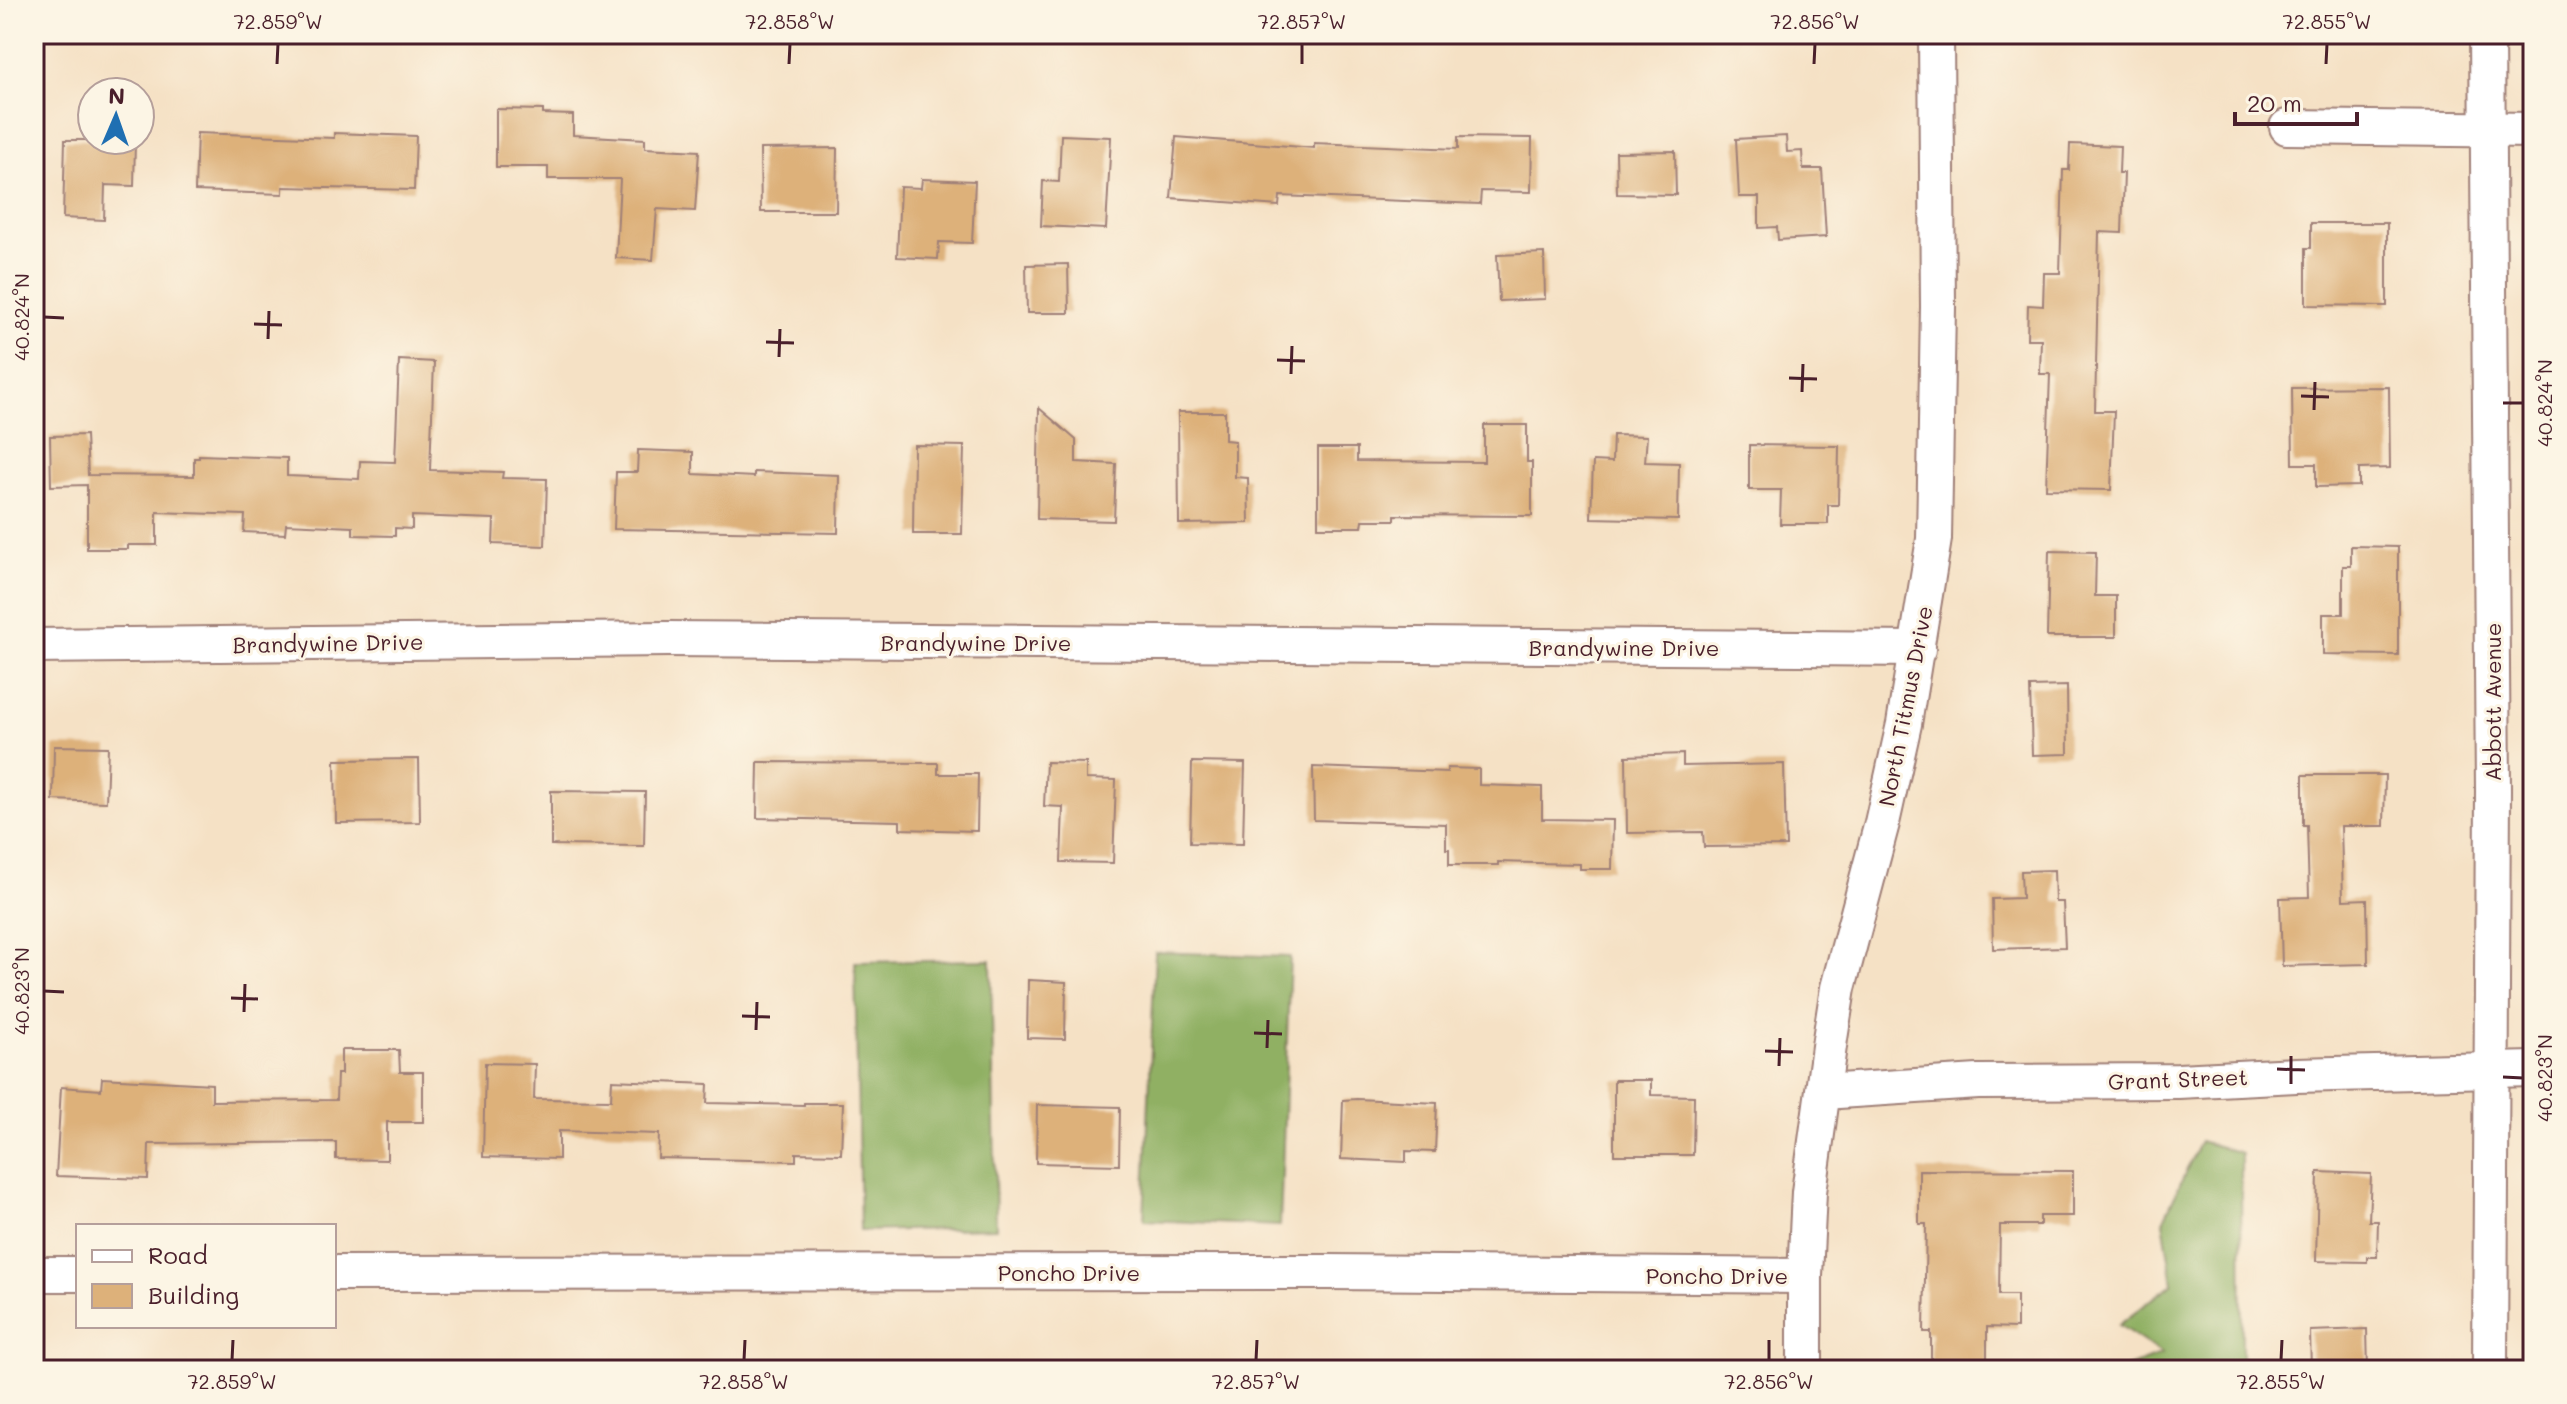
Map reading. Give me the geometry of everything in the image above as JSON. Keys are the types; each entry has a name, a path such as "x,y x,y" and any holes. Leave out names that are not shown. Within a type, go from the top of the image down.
{"street":[{"name":"North Titmus Drive","path":"1805,1370 1809,1192 1838,988 1882,823 1918,649 1934,539 1938,307 1936,34"},
{"name":"Abbott Avenue","path":"2487,34 2493,776 2490,1370"},
{"path":"2287,127 2533,130"},
{"name":"Brandywine Drive","path":"34,646 668,639 1918,649"},
{"name":"Grant Street","path":"1823,1092 1978,1082 2178,1081 2533,1069"},
{"name":"Poncho Drive","path":"336,1273 1328,1272 1805,1276"},
{"path":"34,1274 76,1274"}],"green space":[{"path":"1155,952 1290,957 1280,1226 1144,1220"},
{"path":"991,960 996,1228 860,1231 855,962"},
{"path":"2200,1141 2241,1153 2242,1370 2121,1370 2162,1354 2119,1325 2173,1283 2163,1221"}],"building":[{"path":"496,109 543,110 543,114 573,115 573,135 645,139 645,148 699,151 695,211 657,209 653,260 616,258 620,179 548,179 548,167 496,167"},
{"path":"197,133 334,138 334,133 416,136 414,190 283,187 283,194 195,191"},
{"path":"1061,135 1111,137 1106,229 1041,226 1043,181 1059,182"},
{"path":"1786,136 1787,152 1802,151 1803,169 1822,169 1826,237 1778,240 1777,227 1759,228 1759,197 1739,197 1736,139"},
{"path":"1176,137 1314,148 1314,143 1458,149 1458,137 1532,138 1531,192 1481,191 1480,204 1280,196 1279,206 1171,198"},
{"path":"65,140 76,140 76,156 135,156 134,186 105,185 104,220 63,218"},
{"path":"2070,144 2120,146 2119,173 2124,173 2122,233 2099,232 2095,411 2114,411 2111,490 2046,489 2050,374 2040,374 2041,339 2027,339 2028,305 2043,306 2044,273 2060,273 2063,170 2069,170"},
{"path":"837,148 836,212 761,212 760,149"},
{"path":"1675,151 1676,195 1617,194 1616,152"},
{"path":"922,179 975,181 972,243 939,242 938,259 897,257 900,187 921,188"},
{"path":"2311,223 2387,223 2387,306 2306,305 2306,248 2311,248"},
{"path":"1544,253 1545,299 1499,301 1497,255"},
{"path":"1068,264 1069,313 1027,313 1026,265"},
{"path":"399,360 434,362 430,470 503,472 502,478 547,479 545,546 493,544 494,519 412,516 412,529 395,528 395,536 353,535 353,527 286,524 285,534 244,532 245,515 157,512 157,545 87,549 87,485 51,486 50,436 86,435 88,475 194,476 194,458 199,458 199,455 287,458 287,476 359,479 360,461 395,462"},
{"path":"2389,387 2390,468 2359,469 2359,486 2316,487 2316,464 2293,464 2292,388"},
{"path":"1039,408 1076,440 1076,462 1116,464 1114,521 1037,519"},
{"path":"1178,412 1225,412 1225,440 1235,441 1235,477 1248,478 1249,523 1179,524"},
{"path":"1484,425 1527,425 1527,462 1532,462 1532,516 1395,515 1395,520 1363,520 1362,527 1318,527 1318,448 1357,448 1357,461 1484,462"},
{"path":"1613,435 1647,436 1645,462 1679,463 1678,520 1591,518 1593,461 1612,462"},
{"path":"914,445 964,446 962,534 913,534"},
{"path":"1749,445 1839,446 1838,505 1828,505 1828,524 1780,524 1781,490 1749,490"},
{"path":"638,450 693,452 693,474 754,477 754,472 839,475 838,533 614,529 616,472 637,472"},
{"path":"2351,546 2398,547 2398,655 2323,654 2323,614 2343,614 2343,566 2351,566"},
{"path":"2049,551 2096,552 2095,596 2116,596 2116,637 2047,637"},
{"path":"2067,686 2068,754 2032,755 2030,687"},
{"path":"54,746 108,747 106,802 53,800"},
{"path":"1683,754 1683,766 1784,764 1786,846 1704,847 1703,832 1627,833 1626,756"},
{"path":"419,759 420,822 336,823 335,760"},
{"path":"758,762 938,763 938,774 978,774 977,831 900,829 900,821 757,818"},
{"path":"1046,762 1086,763 1086,779 1116,780 1113,863 1061,862 1063,807 1044,806"},
{"path":"1192,762 1245,763 1243,844 1190,843"},
{"path":"1313,767 1447,772 1447,768 1479,769 1479,785 1542,787 1542,819 1613,820 1612,869 1580,869 1580,864 1498,862 1498,865 1449,865 1446,824 1314,820"},
{"path":"2303,775 2385,775 2384,826 2341,826 2343,900 2367,899 2368,964 2282,966 2280,898 2309,897 2307,825 2303,825"},
{"path":"551,791 645,792 644,846 551,845"},
{"path":"2054,870 2055,902 2063,902 2065,947 1993,949 1992,899 2022,898 2021,871"},
{"path":"1028,980 1066,982 1065,1039 1027,1038"},
{"path":"341,1050 399,1050 400,1072 423,1072 423,1122 387,1122 387,1160 336,1159 336,1142 149,1144 148,1179 56,1176 61,1087 101,1090 102,1078 212,1084 212,1101 336,1100"},
{"path":"485,1063 535,1064 534,1099 611,1100 612,1080 708,1084 707,1103 843,1103 841,1154 796,1153 796,1161 658,1158 659,1134 559,1131 559,1159 483,1157"},
{"path":"1614,1080 1651,1080 1651,1095 1694,1096 1693,1155 1614,1155"},
{"path":"1343,1100 1437,1103 1435,1152 1406,1151 1406,1162 1341,1159"},
{"path":"1037,1105 1120,1107 1119,1165 1036,1163"},
{"path":"1919,1170 2073,1171 2073,1216 2040,1216 2040,1225 2000,1225 1999,1295 2017,1295 2017,1328 1987,1327 1987,1370 1931,1370 1931,1332 1924,1332 1926,1224 1919,1224"},
{"path":"2318,1172 2371,1174 2369,1221 2378,1221 2377,1257 2367,1257 2367,1262 2316,1261"},
{"path":"2367,1329 2368,1370 2311,1370 2310,1331"}]}
